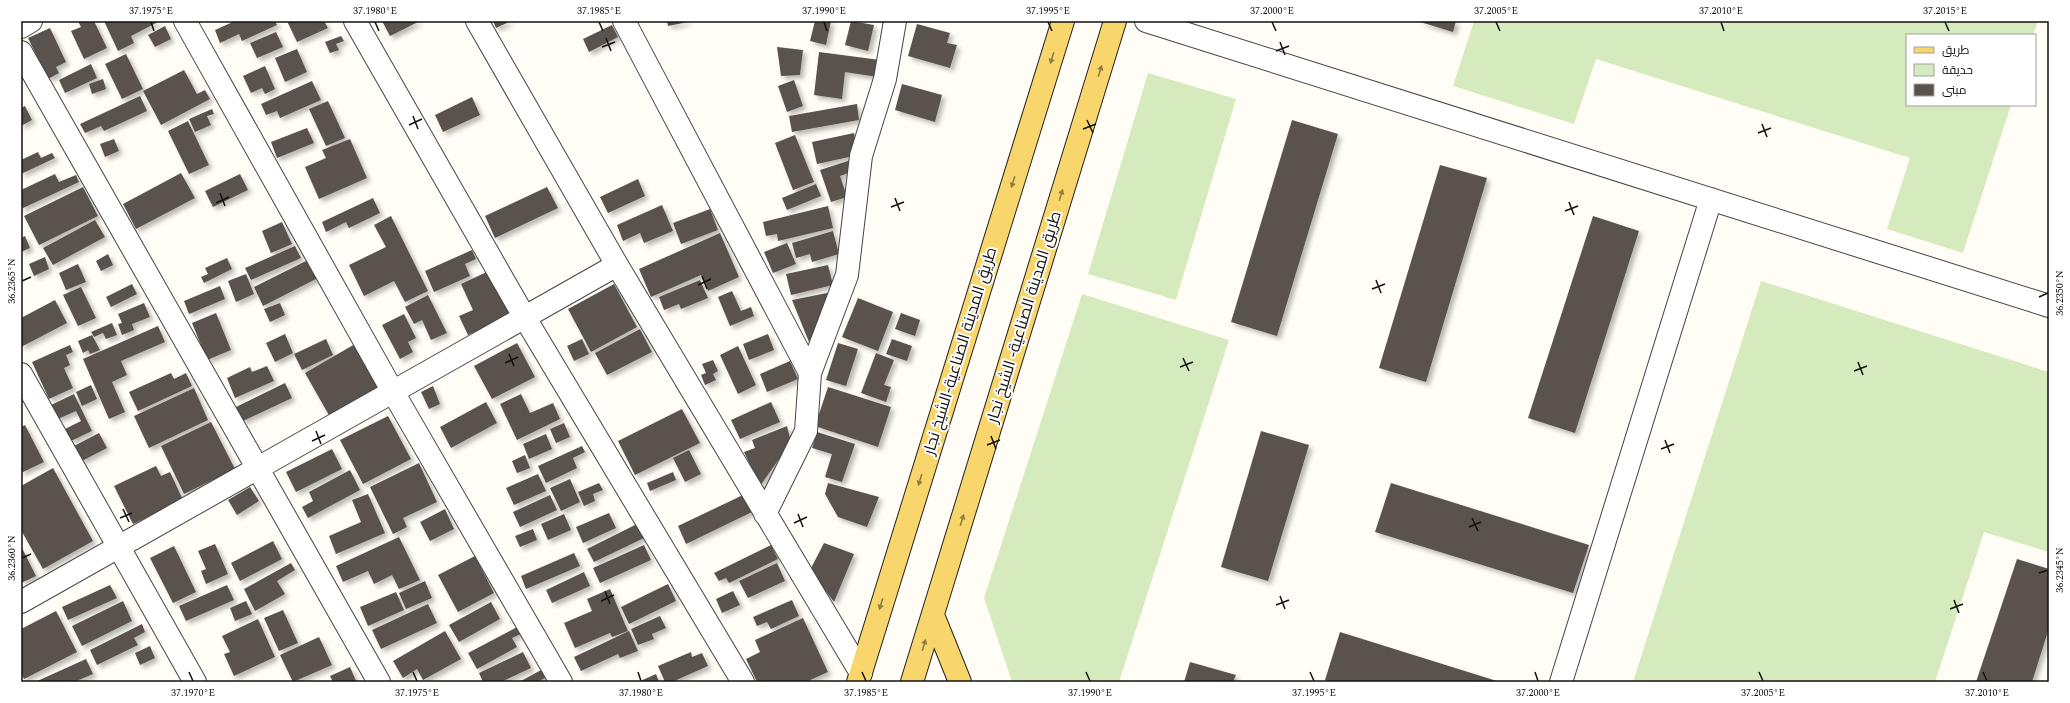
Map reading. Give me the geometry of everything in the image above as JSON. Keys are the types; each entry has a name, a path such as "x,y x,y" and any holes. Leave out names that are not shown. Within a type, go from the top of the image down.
{"main road":[{"name":"طريق المدينة الصناعية-الشيخ نجار","path":"859,678 1063,21"},
{"name":"طريق المدينة الصناعية- الشيخ نجار","path":"912,682 1115,21"},
{"path":"933,615 960,682"}],"street":[{"path":"21,27 31,21"},
{"path":"185,21 393,392 561,682"},
{"path":"355,21 524,318 743,682"},
{"path":"478,21 617,265 765,514 859,678"},
{"path":"624,21 810,373"},
{"path":"765,514 806,432 810,373 847,275 861,156 884,79 895,21"},
{"path":"1146,21 2049,306"},
{"path":"21,52 379,682"},
{"path":"1561,682 1711,199"},
{"path":"21,602 617,265"},
{"path":"21,374 195,682"}],"green space":[{"path":"1474,21 2038,21 2033,34 1906,34 1906,106 2011,106 1963,253 1887,229 1910,158 1596,59 1574,124 1453,86"},
{"path":"1148,73 1236,99 1176,300 1088,274"},
{"path":"1761,281 2049,372 2049,552 1984,532 1935,682 1633,682"},
{"path":"1082,294 1229,340 1119,682 1012,682 984,598"}],"building":[{"path":"78,21 94,21 107,48 84,59 71,31 81,27"},
{"path":"104,21 160,21 131,36 134,43 118,51"},
{"path":"235,21 275,21 277,25 242,41 239,34 220,43 215,30"},
{"path":"287,21 324,21 328,28 297,42"},
{"path":"382,21 420,21 390,36"},
{"path":"493,21 511,21 496,28"},
{"path":"667,21 688,21 688,22 668,26"},
{"path":"815,21 831,21 826,45 810,41"},
{"path":"851,21 874,25 868,51 845,45"},
{"path":"1417,21 1456,21 1453,32"},
{"path":"917,24 950,33 947,43 957,45 950,68 908,56"},
{"path":"612,25 618,37 589,52 583,39"},
{"path":"165,26 171,39 155,47 148,35"},
{"path":"50,28 66,62 56,67 59,73 48,79 28,38"},
{"path":"276,32 283,47 257,58 250,43"},
{"path":"341,36 344,41 336,44 339,50 330,53 325,42"},
{"path":"777,47 803,50 800,75 781,76"},
{"path":"297,49 307,72 285,82 275,58"},
{"path":"819,52 880,60 878,77 845,72 842,99 814,95"},
{"path":"126,54 143,89 122,99 105,64"},
{"path":"91,64 97,78 65,93 59,80"},
{"path":"265,66 275,89 265,94 262,88 251,93 243,76"},
{"path":"184,70 197,94 205,90 210,99 161,125 143,91"},
{"path":"103,79 106,89 92,94 89,84"},
{"path":"794,80 803,106 787,112 778,86"},
{"path":"312,81 321,100 280,118 277,111 266,115 261,104"},
{"path":"902,84 942,95 935,122 895,110"},
{"path":"140,96 147,111 104,131 101,126 85,133 80,124"},
{"path":"472,97 480,115 443,132 435,115"},
{"path":"328,101 345,138 326,146 309,109"},
{"path":"857,104 859,120 792,132 789,116"},
{"path":"25,106 32,120 21,126 21,108"},
{"path":"212,109 214,114 207,116 211,125 195,132 189,119"},
{"path":"1292,120 1338,134 1277,336 1231,322"},
{"path":"188,121 209,165 189,174 168,131"},
{"path":"307,128 314,143 277,158 271,142"},
{"path":"854,133 858,155 817,164 812,142"},
{"path":"795,135 814,182 793,190 775,143"},
{"path":"114,139 119,151 105,157 100,144"},
{"path":"350,139 367,178 319,199 305,167 326,158 322,150"},
{"path":"38,152 41,158 52,153 55,158 21,174 21,160"},
{"path":"854,159 857,170 840,176 847,197 831,202 820,170"},
{"path":"1440,165 1487,178 1426,382 1379,368"},
{"path":"181,173 195,198 136,229 123,204"},
{"path":"55,174 59,182 76,175 79,182 21,209 21,190"},
{"path":"240,174 248,190 213,207 205,191"},
{"path":"638,179 645,196 608,213 600,197"},
{"path":"816,184 821,196 787,210 782,198"},
{"path":"83,187 98,216 39,245 24,216"},
{"path":"547,187 558,208 495,238 485,216"},
{"path":"373,198 380,213 349,228 346,222 326,232 322,222"},
{"path":"662,205 673,231 644,243 640,233 623,241 617,225"},
{"path":"828,206 833,228 778,241 777,234 766,236 763,222"},
{"path":"710,209 718,230 681,244 673,223"},
{"path":"391,216 428,291 405,302 394,281 364,296 349,265 386,247 374,225"},
{"path":"1593,216 1639,231 1575,433 1528,418"},
{"path":"95,220 105,237 53,265 43,248"},
{"path":"282,222 292,244 271,253 262,231"},
{"path":"833,231 839,254 812,262 810,254 796,258 792,243"},
{"path":"720,233 739,277 708,291 701,275 651,297 639,269"},
{"path":"25,236 30,248 21,252 21,238"},
{"path":"787,243 796,264 773,273 764,252"},
{"path":"295,246 301,258 251,280 245,268"},
{"path":"472,250 476,259 465,264 470,276 434,292 425,271"},
{"path":"108,254 113,265 101,271 96,261"},
{"path":"45,257 49,269 34,276 29,264"},
{"path":"227,258 232,269 204,283 201,277 208,274 205,268"},
{"path":"308,260 318,278 263,306 254,287"},
{"path":"78,264 86,282 66,290 59,273"},
{"path":"828,265 833,285 791,295 786,274"},
{"path":"491,270 512,315 468,335 459,316 473,310 461,284"},
{"path":"246,274 254,294 236,302 228,281"},
{"path":"700,280 708,298 681,309 679,304 664,310 659,297"},
{"path":"132,284 137,294 111,307 106,297"},
{"path":"614,284 637,327 591,352 568,309"},
{"path":"220,286 225,299 189,314 184,301"},
{"path":"81,287 96,318 78,326 63,295"},
{"path":"732,291 741,311 751,307 754,316 730,326 718,297"},
{"path":"832,292 809,342 792,300"},
{"path":"428,295 447,333 431,340 422,320 414,324 405,307"},
{"path":"858,298 893,312 878,351 842,337"},
{"path":"55,300 67,323 21,347 21,318"},
{"path":"144,303 150,317 132,324 134,330 122,335 118,324 122,323 118,314"},
{"path":"280,303 285,315 270,322 264,309"},
{"path":"216,313 231,350 207,360 192,323"},
{"path":"901,313 920,320 915,336 895,329"},
{"path":"404,314 416,338 408,342 413,352 400,359 382,325"},
{"path":"112,323 117,335 106,339 103,333 94,337 91,332"},
{"path":"158,326 165,342 121,361 127,375 112,382 125,412 109,419 83,359"},
{"path":"640,329 652,352 607,375 595,353"},
{"path":"285,334 293,353 275,362 266,343"},
{"path":"768,334 774,350 749,360 743,344"},
{"path":"92,335 100,350 90,354 88,350 83,353 78,341"},
{"path":"326,339 333,355 302,370 294,354"},
{"path":"582,339 589,354 574,361 567,346"},
{"path":"892,339 912,346 907,361 886,354"},
{"path":"517,343 535,377 492,399 474,366"},
{"path":"838,343 858,349 846,386 826,380"},
{"path":"355,344 381,388 330,417 305,373"},
{"path":"70,345 73,352 66,355 70,365 64,368 73,388 49,399 32,362"},
{"path":"738,346 756,385 738,394 720,355"},
{"path":"876,353 894,360 884,385 891,387 886,402 861,393"},
{"path":"713,360 718,371 713,374 716,380 705,385 701,375 706,373 702,364"},
{"path":"790,361 798,379 767,392 760,374"},
{"path":"267,366 274,381 235,398 227,378 250,367 252,372"},
{"path":"171,373 174,379 186,373 192,386 138,411 129,392"},
{"path":"285,383 292,398 243,421 236,407"},
{"path":"91,385 97,399 82,406 76,392"},
{"path":"433,386 440,404 429,409 421,392"},
{"path":"828,387 891,407 878,447 815,426"},
{"path":"194,388 208,420 149,448 134,416"},
{"path":"74,394 92,431 71,441 65,429 81,421 76,411 58,419 51,405"},
{"path":"521,394 530,413 553,403 560,419 517,440 500,404"},
{"path":"486,402 497,423 451,448 440,427"},
{"path":"771,402 780,422 740,439 731,420"},
{"path":"682,409 700,443 635,475 618,441"},
{"path":"388,416 411,459 363,484 340,440"},
{"path":"211,422 235,469 184,494 161,446"},
{"path":"564,423 570,437 556,443 550,429"},
{"path":"25,425 44,462 21,473 21,427"},
{"path":"787,426 791,442 760,486 744,452 755,448 752,440"},
{"path":"1261,431 1309,445 1268,581 1221,567"},
{"path":"817,432 855,444 842,482 825,477 832,454 812,448"},
{"path":"99,433 107,448 82,461 74,446"},
{"path":"546,434 552,449 529,459 523,444"},
{"path":"582,446 585,452 573,458 577,468 546,483 538,466"},
{"path":"332,449 342,469 296,492 286,472"},
{"path":"689,450 701,474 685,482 673,458"},
{"path":"525,455 530,468 517,473 512,461"},
{"path":"419,463 437,502 403,518 407,527 393,534 370,487"},
{"path":"156,466 161,476 170,472 183,500 133,524 114,486"},
{"path":"53,468 93,541 43,569 21,530 21,486"},
{"path":"350,470 360,490 308,518 302,507 313,501 309,492"},
{"path":"673,472 676,480 650,491 647,483"},
{"path":"538,474 546,491 514,505 506,488"},
{"path":"570,479 580,502 561,511 550,488"},
{"path":"599,483 603,490 593,494 595,501 584,506 578,492"},
{"path":"828,483 879,497 867,527 838,517 825,494"},
{"path":"1391,483 1589,545 1573,593 1375,532"},
{"path":"250,487 259,501 237,515 228,500"},
{"path":"368,494 385,533 336,554 329,536 361,522 352,500"},
{"path":"550,495 557,510 520,527 513,512"},
{"path":"743,495 752,512 686,544 678,526"},
{"path":"445,509 454,529 430,541 420,522"},
{"path":"609,513 616,528 583,543 576,527"},
{"path":"564,514 571,530 548,540 541,524"},
{"path":"637,524 644,538 594,562 587,549"},
{"path":"533,529 537,540 520,547 515,536"},
{"path":"399,537 420,580 399,589 392,575 374,584 368,571 343,582 336,566"},
{"path":"273,541 282,559 240,581 231,563"},
{"path":"824,543 854,554 834,602 810,570"},
{"path":"215,544 228,574 206,584 201,571 206,569 198,551"},
{"path":"644,545 651,560 600,583 593,568"},
{"path":"771,545 778,559 729,583 726,578 719,581 714,573"},
{"path":"21,546 36,576 21,583"},
{"path":"174,546 196,592 173,603 150,558"},
{"path":"574,553 580,566 526,589 521,576"},
{"path":"475,556 494,593 458,612 438,575"},
{"path":"2017,559 2049,569 2049,628 2032,682 1976,682"},
{"path":"291,563 295,570 277,581 285,594 255,611 244,589"},
{"path":"777,563 785,581 748,598 739,581"},
{"path":"584,572 590,586 552,603 546,590"},
{"path":"425,581 432,598 406,609 399,593"},
{"path":"668,584 676,601 629,624 621,607"},
{"path":"110,585 117,598 68,620 62,607"},
{"path":"227,585 234,600 186,621 179,606"},
{"path":"610,589 628,631 612,637 610,633 575,648 564,623 592,611 587,599"},
{"path":"733,591 740,605 722,613 716,599"},
{"path":"396,592 404,610 368,626 360,607"},
{"path":"792,600 799,616 771,629 767,622 757,626 753,617"},
{"path":"123,601 132,621 82,646 72,626"},
{"path":"246,601 252,614 235,621 230,608"},
{"path":"491,602 500,619 459,642 449,625"},
{"path":"428,604 437,623 381,649 372,630"},
{"path":"283,610 298,643 279,651 264,618"},
{"path":"56,611 77,652 24,679 21,673 21,629"},
{"path":"660,616 666,628 652,634 654,639 638,645 631,629"},
{"path":"803,618 828,672 806,682 757,682 746,659 760,652 755,640"},
{"path":"258,619 275,657 234,676 224,654 230,652 222,636"},
{"path":"142,624 145,632 134,638 138,645 97,665 90,650"},
{"path":"519,626 523,633 512,638 517,647 477,669 468,653"},
{"path":"445,631 461,659 423,680 417,669 403,678 393,661"},
{"path":"629,631 638,651 620,658 618,654 581,671 574,657"},
{"path":"1340,632 1500,682 1330,682 1325,680"},
{"path":"319,637 332,665 293,682 280,655"},
{"path":"150,646 155,658 140,665 135,653"},
{"path":"523,652 531,668 501,682 483,682 479,673"},
{"path":"691,652 692,657 702,653 708,666 672,682 665,682 658,666"},
{"path":"86,659 93,674 74,682 35,682"},
{"path":"1190,662 1236,675 1233,682 1184,682"},
{"path":"350,667 356,681 333,682 330,676"},
{"path":"543,669 547,677 537,682 519,682"},
{"path":"656,674 659,682 638,682"}]}
